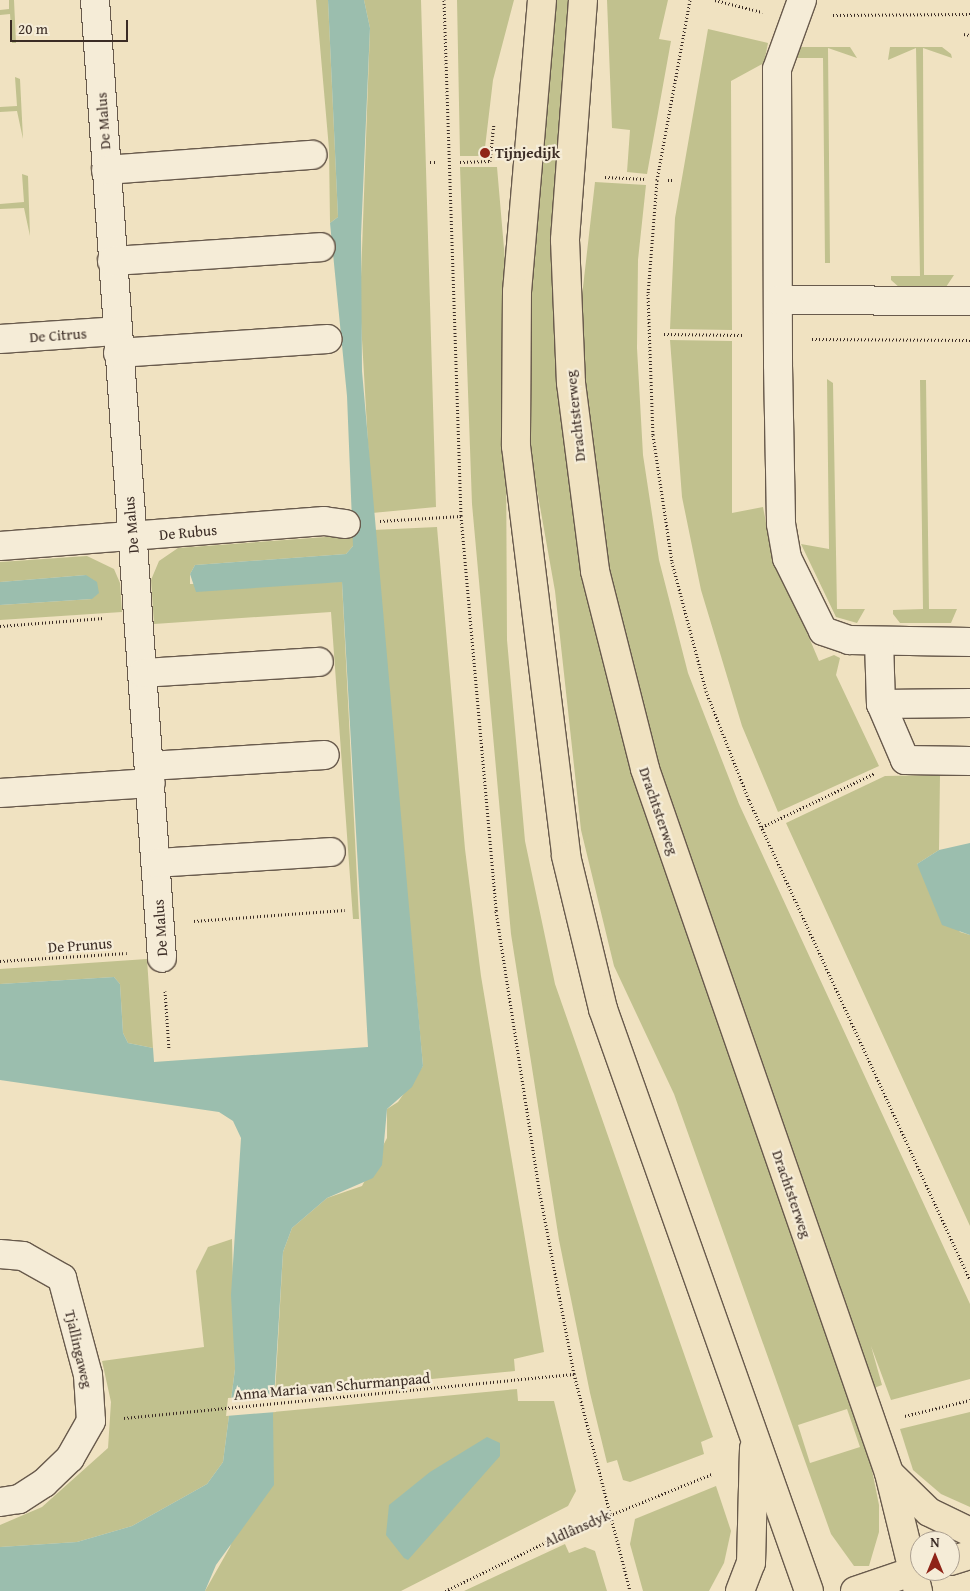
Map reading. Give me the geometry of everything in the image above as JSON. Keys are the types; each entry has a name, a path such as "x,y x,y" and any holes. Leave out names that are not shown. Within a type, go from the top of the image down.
{"main road":[{"path":"542,0 516,292 515,399 516,446 555,785 583,934 603,1009 809,1591"},
{"name":"Drachtsterweg","path":"583,0 565,240 571,383 595,571 645,769 889,1473 910,1554"},
{"path":"740,1591 751,1562 755,1439"},
{"path":"889,1473 929,1512 970,1532"},
{"path":"855,1591 910,1578"}],"street":[{"name":"De Malus","path":"95,0 162,954"},
{"path":"799,7 777,69 781,524 787,558 823,631 849,640 970,642"},
{"path":"106,170 312,155"},
{"path":"112,261 321,247"},
{"path":"778,300 970,301"},
{"name":"De Citrus","path":"0,339 118,342 328,339"},
{"name":"De Rubus","path":"0,546 324,521 346,524"},
{"path":"879,641 880,704 905,760 970,761"},
{"path":"143,673 319,662"},
{"path":"880,704 970,703"},
{"path":"0,793 325,755"},
{"path":"156,863 331,852"},
{"name":"Tjallingaweg","path":"0,1254 22,1256 62,1278 88,1375 92,1421"},
{"path":"0,1502 19,1499 44,1483 70,1458 92,1421"}],"path":[{"path":"444,0 461,516 496,911 540,1194 574,1374 607,1514 630,1591"},
{"path":"690,0 657,180 651,245 647,338 653,435 660,500 682,606 706,690 762,827 970,1280"},
{"path":"715,0 772,14 799,7 970,14"},
{"path":"964,34 970,35"},
{"path":"430,162 436,162"},
{"path":"668,180 674,180"},
{"path":"664,334 970,340"},
{"path":"378,521 461,516"},
{"path":"0,626 139,616"},
{"path":"762,827 905,760"},
{"path":"160,923 345,910"},
{"name":"De Prunus","path":"0,962 162,954"},
{"name":"De Malus","path":"162,954 168,1049"},
{"name":"Anna Maria van Schurmanpaad","path":"92,1421 574,1374"},
{"path":"897,1418 970,1400"},
{"name":"Aldlânsdyk","path":"445,1591 607,1514 712,1474"}],"green space":[{"path":"9,0 14,0 16,43 12,43 10,14 0,15 0,10 9,9"},
{"path":"316,0 328,0 338,217 330,223 329,149"},
{"path":"364,0 421,0 436,507 372,513 360,305 370,28"},
{"path":"457,0 514,0 493,80 484,156 460,156"},
{"path":"553,0 572,0 558,354 583,566 615,708 641,797 867,1445 879,1505 879,1532 869,1566 854,1566 831,1534 674,1094 614,966 581,830 555,591 526,428 530,212","holes":["847,1409 860,1447 810,1463 798,1425"]},
{"path":"607,0 668,0 659,39 671,41 647,174 627,172 630,130 612,128"},
{"path":"708,29 768,43 764,63 731,81 732,330 670,329 675,218"},
{"path":"800,47 850,47 857,58 828,48 830,263 825,263 823,58 794,58"},
{"path":"890,47 942,47 951,54 952,58 923,48 924,275 954,275 946,287 900,288 891,280 891,276 920,276 916,48 888,60"},
{"path":"15,77 20,79 23,139 17,111 0,112 0,107 17,106"},
{"path":"460,167 497,167 505,260 507,640 525,841 555,984 713,1437 701,1442 704,1454 630,1482 623,1480 617,1460 607,1463 590,1393 559,1240 511,934 472,504"},
{"path":"22,174 28,176 30,236 24,208 0,209 0,204 24,202"},
{"path":"595,182 646,185 638,260 637,348 643,455 659,560 688,673 739,804 970,1304 970,1379 891,1400 871,1346 882,1385 871,1389 663,794 607,578 578,331"},
{"path":"670,340 732,341 732,513 763,507 771,548 819,661 834,655 840,658 836,675 879,766 778,812 742,726 701,590 682,497"},
{"path":"827,379 833,383 837,609 865,609 857,623 836,617 801,544 829,549"},
{"path":"920,380 926,380 929,609 957,609 951,623 900,623 893,614 893,610 923,609"},
{"path":"437,527 465,849 481,976 544,1352 514,1359 515,1371 275,1394 283,1252 292,1228 327,1198 362,1186 387,1138 387,1109 398,1102 423,1066 373,530"},
{"path":"353,535 353,546 346,554 195,565 190,574 190,584 342,582 359,919 353,919 331,612 154,624 151,580 159,561 178,548"},
{"path":"87,556 114,569 120,583 122,612 0,620 0,605 92,599 86,575 0,582 0,562"},
{"path":"940,775 939,850 917,864 960,932 970,935 970,1226 786,823 885,776"},
{"path":"147,959 153,1048 128,1043 123,1033 120,984 114,977 0,984 0,969"},
{"path":"232,1239 235,1369 223,1462 207,1484 132,1526 77,1542 0,1547 0,1525 42,1507 108,1448 111,1402 102,1361 204,1347 196,1271 208,1247"},
{"path":"517,1389 518,1401 554,1401 576,1491 568,1506 401,1591 205,1591 230,1547 273,1412"},
{"path":"970,1412 970,1507 941,1494 913,1470 900,1429"},
{"path":"716,1486 731,1531 724,1563 709,1591 643,1591 630,1544 635,1519"},
{"path":"565,1544 569,1553 585,1547 595,1551 607,1591 464,1591"}],"shaded area":[{"path":"328,0 364,0 370,28 361,236 362,371 423,1066 412,1087 387,1109 382,1165 373,1178 327,1198 292,1228 283,1252 273,1415 274,1485 216,1565 205,1591 0,1591 0,1547 77,1542 132,1526 207,1484 223,1462 235,1369 231,1295 241,1138 233,1121 219,1112 0,1080 0,984 114,977 120,984 123,1033 128,1043 153,1048 154,1062 368,1047 342,582 196,592 190,574 195,565 346,554 353,546 347,396 330,223 338,217"},
{"path":"86,575 97,582 99,593 92,599 0,605 0,582"},
{"path":"970,843 970,935 942,925 917,864 939,850"},
{"path":"487,1437 500,1443 500,1456 408,1560 404,1558 386,1535 389,1505 430,1472"}],"pier":[{"path":"277,1394 276,1412 226,1416 228,1398"}],"place":[{"name":"Tijnjedijk","path":"485,153"}]}
